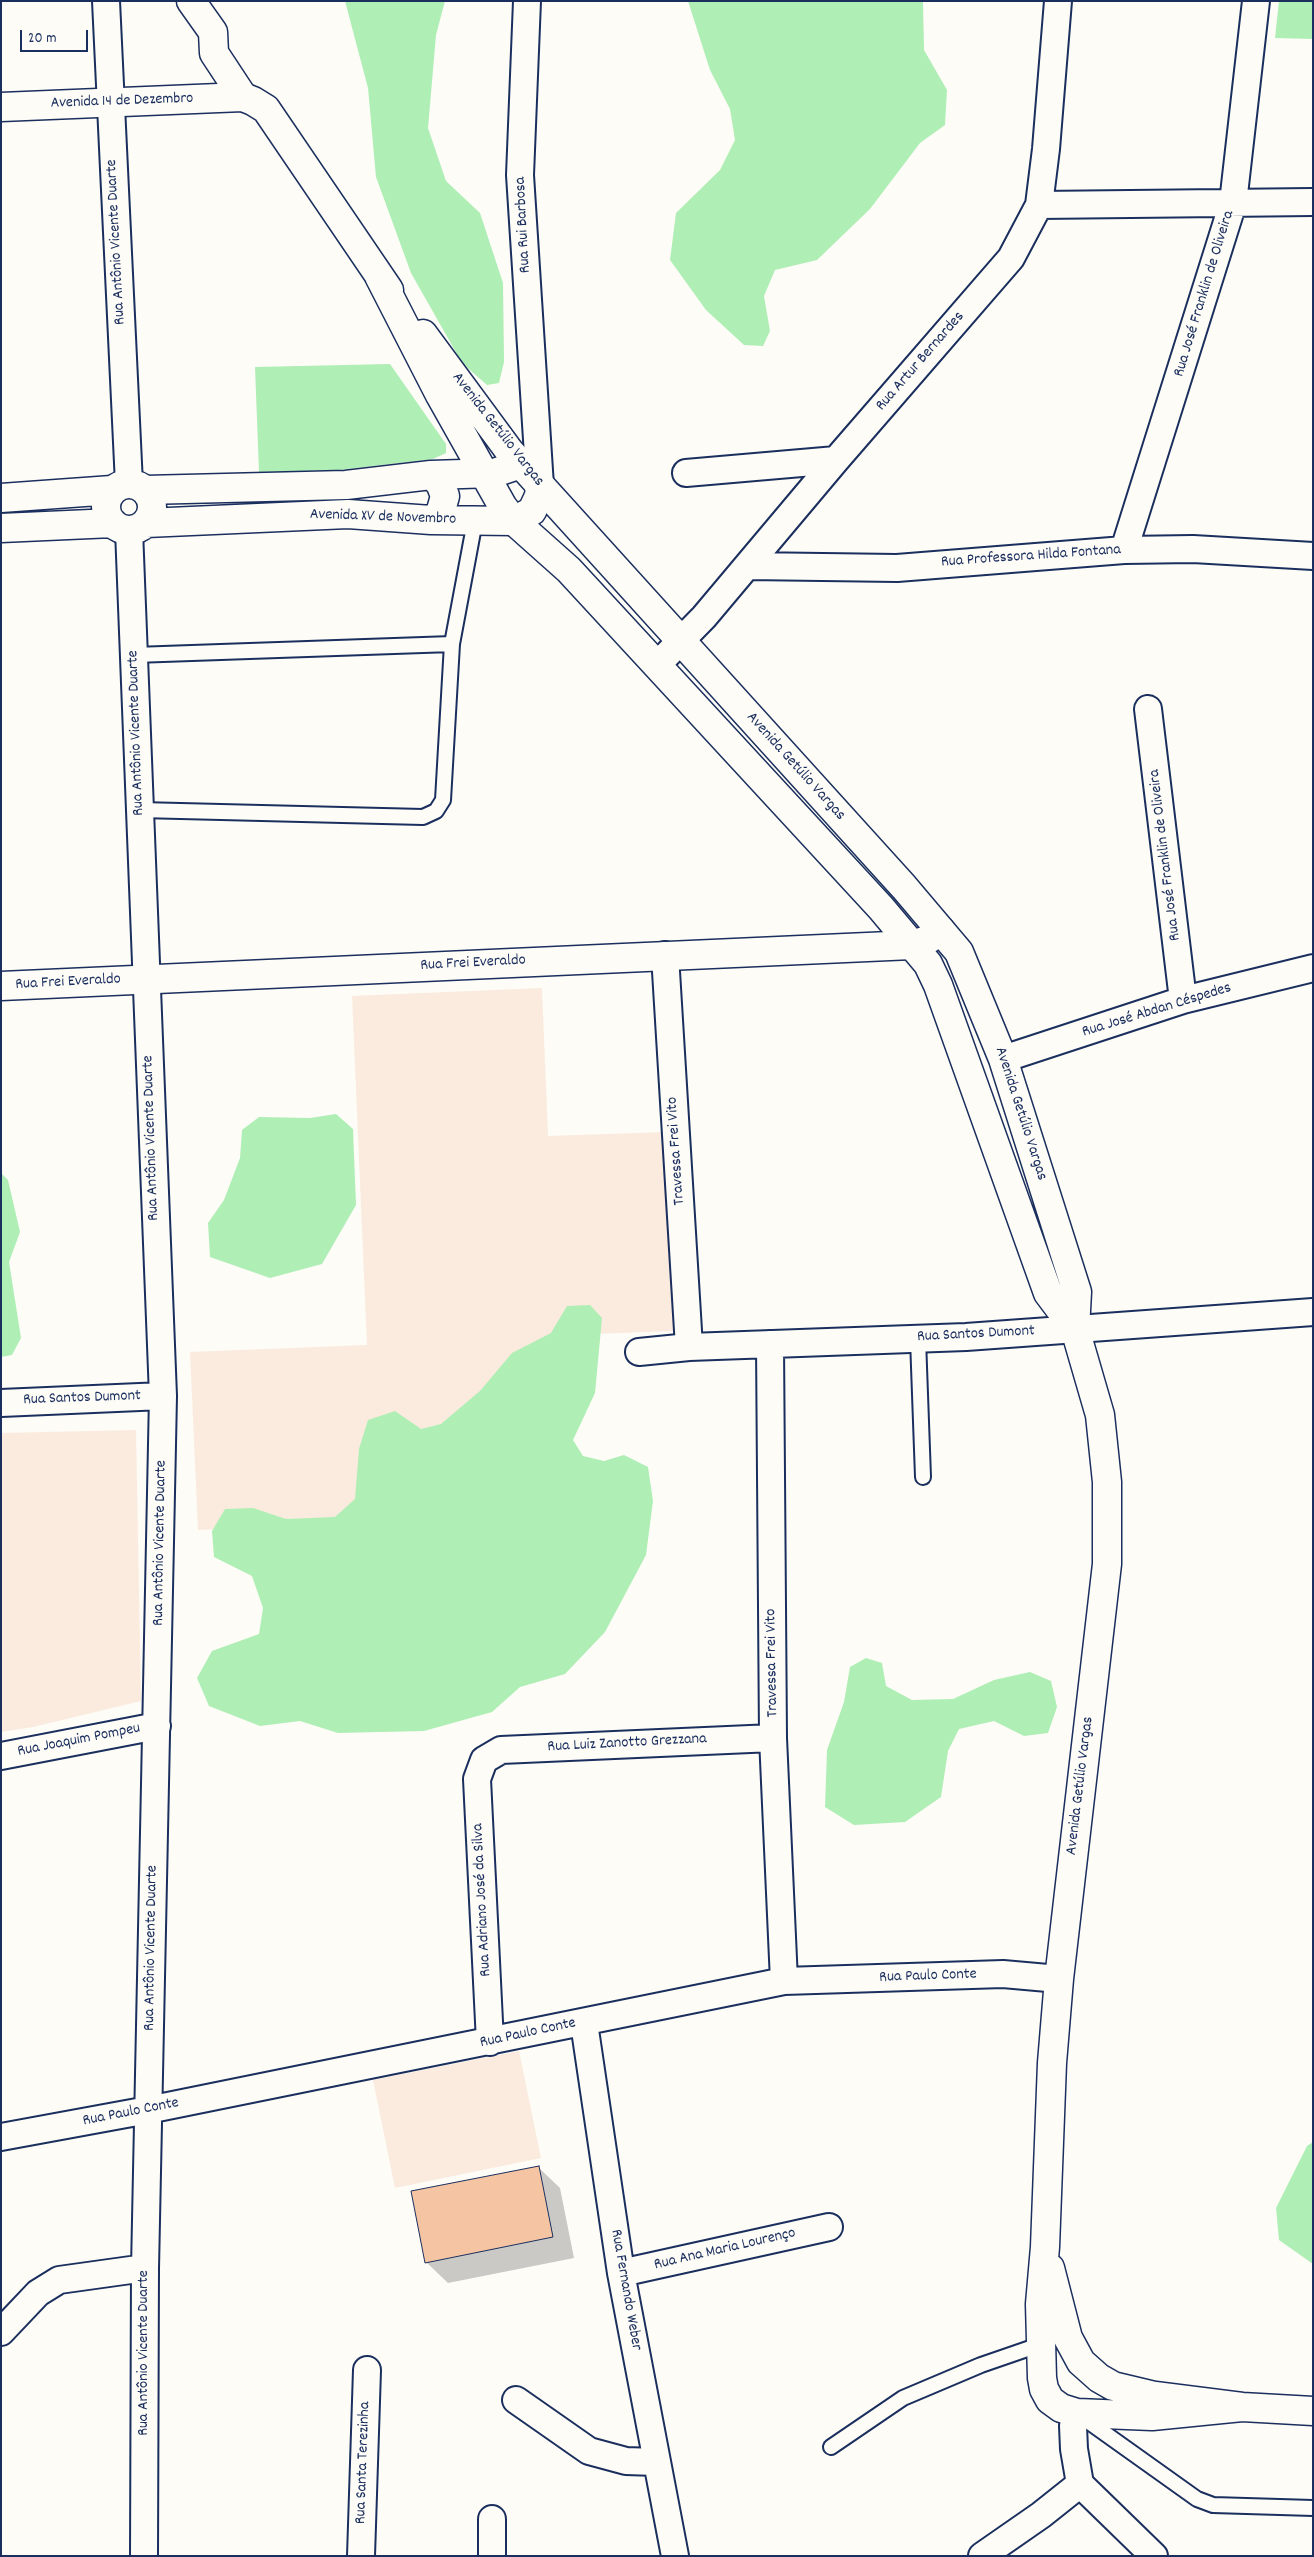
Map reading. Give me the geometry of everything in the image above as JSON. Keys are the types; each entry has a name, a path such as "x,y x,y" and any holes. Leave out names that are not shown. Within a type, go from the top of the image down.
{"main road":[{"name":"Avenida Getúlio Vargas","path":"191,1 212,32 214,53 243,97 266,109 379,276 530,456 540,486 958,952 970,976 1002,1059 1077,1292 1074,1329"},
{"name":"Avenida 14 de Dezembro","path":"1,107 243,97"},
{"name":"Avenida Getúlio Vargas","path":"379,276 483,474 514,521 568,570 928,964 938,985 1048,1293 1074,1329 1100,1415 1107,1482 1107,1564 1059,1979 1052,2063 1039,2345 1044,2389 1050,2400 1062,2408 1077,2413"},
{"name":"Avenida XV de Novembro","path":"1,498 129,488 346,485 431,475 503,472 530,456"},
{"path":"431,475 440,483 445,496 440,514 431,520"},
{"path":"514,521 532,511 539,496 540,486"},
{"path":"129,488 152,506 151,516 129,526 107,516 105,507 107,498 129,488"},
{"name":"Avenida XV de Novembro","path":"1,528 129,526 348,514 431,520 514,521"},
{"name":"Rua Frei Everaldo","path":"1,986 912,945 928,940 941,931"},
{"name":"Avenida Getúlio Vargas","path":"1045,2247 1068,2338 1090,2370"},
{"path":"1042,2378 1060,2364 1090,2370 1113,2386 1155,2396 1242,2407 1313,2411"},
{"path":"1077,2413 1088,2406 1095,2397 1090,2370"},
{"path":"1077,2413 1152,2416 1242,2407"}],"street":[{"name":"Rua Antônio Vicente Duarte","path":"106,1 129,488"},
{"name":"Rua Rui Barbosa","path":"527,1 520,175 530,456"},
{"name":"Rua Artur Bernardes","path":"656,665 681,641 748,566 836,460 1011,258 1039,205 1046,149 1058,1"},
{"name":"Rua José Franklin de Oliveira","path":"1124,550 1234,203 1256,1"},
{"path":"1039,205 1313,202"},
{"path":"686,473 836,460"},
{"name":"Rua Antônio Vicente Duarte","path":"129,526 163,1396 158,1726 145,2268 144,2556"},
{"name":"Rua Professora Hilda Fontana","path":"748,566 897,568 1124,550 1194,549 1313,556"},
{"name":"Rua José Franklin de Oliveira","path":"1148,709 1183,1000"},
{"name":"Travessa Frei Vito","path":"665,955 690,1347"},
{"name":"Rua José Abdan Céspedes","path":"1002,1059 1183,1000 1313,968"},
{"name":"Rua Santos Dumont","path":"640,1352 690,1347 918,1339 1313,1312"},
{"name":"Travessa Frei Vito","path":"770,1344 773,1738 784,1981"},
{"name":"Rua Santos Dumont","path":"1,1403 163,1396"},
{"name":"Rua Joaquim Pompeu","path":"1,1756 158,1726"},
{"name":"Rua Luiz Zanotto Grezzana","path":"484,1760 501,1750 773,1738"},
{"name":"Rua Adriano José da Silva","path":"484,1760 478,1779 490,2042"},
{"name":"Rua Paulo Conte","path":"1,2137 148,2110 490,2042 784,1981 1002,1974 1059,1979"},
{"name":"Rua Fernando Weber","path":"584,2022 621,2273 675,2556"},
{"name":"Rua Ana Maria Lourenço","path":"621,2273 829,2227"},
{"path":"1,2332 38,2293 59,2280 145,2268"},
{"name":"Rua Santa Terezinha","path":"361,2556 367,2370"},
{"path":"516,2400 589,2450 626,2461 656,2462"},
{"path":"1077,2413 1073,2426 1074,2449 1080,2484 1154,2556"},
{"path":"982,2556 1041,2516 1080,2484"},
{"path":"492,2519 492,2556"}],"lane":[{"path":"140,810 423,817 436,811 443,800 452,644 475,521"},
{"path":"134,655 452,644"},
{"path":"918,1339 923,1478"},
{"path":"831,2446 903,2398 981,2365 1039,2345"},
{"path":"1077,2413 1197,2499 1213,2505 1313,2508"}],"shaded area":[{"path":"542,988 548,1136 665,1132 673,1331 593,1334 369,1523 198,1530 190,1352 367,1345 352,996"},
{"path":"136,1430 141,1701 33,1727 1,1732 1,1433"},
{"path":"519,2051 541,2158 395,2188 373,2080"}],"green space":[{"path":"345,1 445,1 436,35 428,128 446,181 480,213 503,283 504,362 499,383 487,385 462,363 411,273 376,177 368,88"},
{"path":"688,1 923,1 924,50 947,90 945,125 920,143 870,209 817,260 775,270 764,296 770,331 763,346 744,345 706,310 670,260 676,213 720,170 735,140 730,109 710,70"},
{"path":"1279,1 1313,1 1313,39 1275,38"},
{"path":"390,364 446,444 446,453 433,459 339,470 259,472 255,367"},
{"path":"336,1114 353,1129 356,1205 322,1264 270,1278 210,1257 208,1223 224,1200 240,1158 242,1130 259,1117 310,1118"},
{"path":"1,1173 8,1180 20,1232 9,1262 21,1338 12,1355 1,1357"},
{"path":"590,1305 602,1318 595,1393 573,1440 583,1456 604,1461 624,1455 648,1467 653,1501 646,1555 605,1632 565,1674 520,1687 492,1712 424,1731 338,1733 300,1721 260,1726 209,1706 197,1678 212,1651 259,1634 263,1608 252,1576 214,1557 212,1531 225,1509 253,1508 286,1519 335,1517 355,1499 359,1449 368,1420 395,1411 421,1429 441,1424 480,1391 512,1353 551,1333 567,1306"},
{"path":"866,1658 882,1663 886,1686 912,1700 953,1699 994,1680 1030,1672 1051,1681 1057,1707 1048,1733 1024,1736 994,1721 959,1729 948,1751 941,1797 905,1822 854,1825 825,1807 827,1750 844,1702 850,1667"},
{"path":"1313,2142 1313,2264 1279,2240 1276,2208 1307,2146"}],"building":[{"path":"539,2166 553,2237 425,2263 411,2191"}]}
